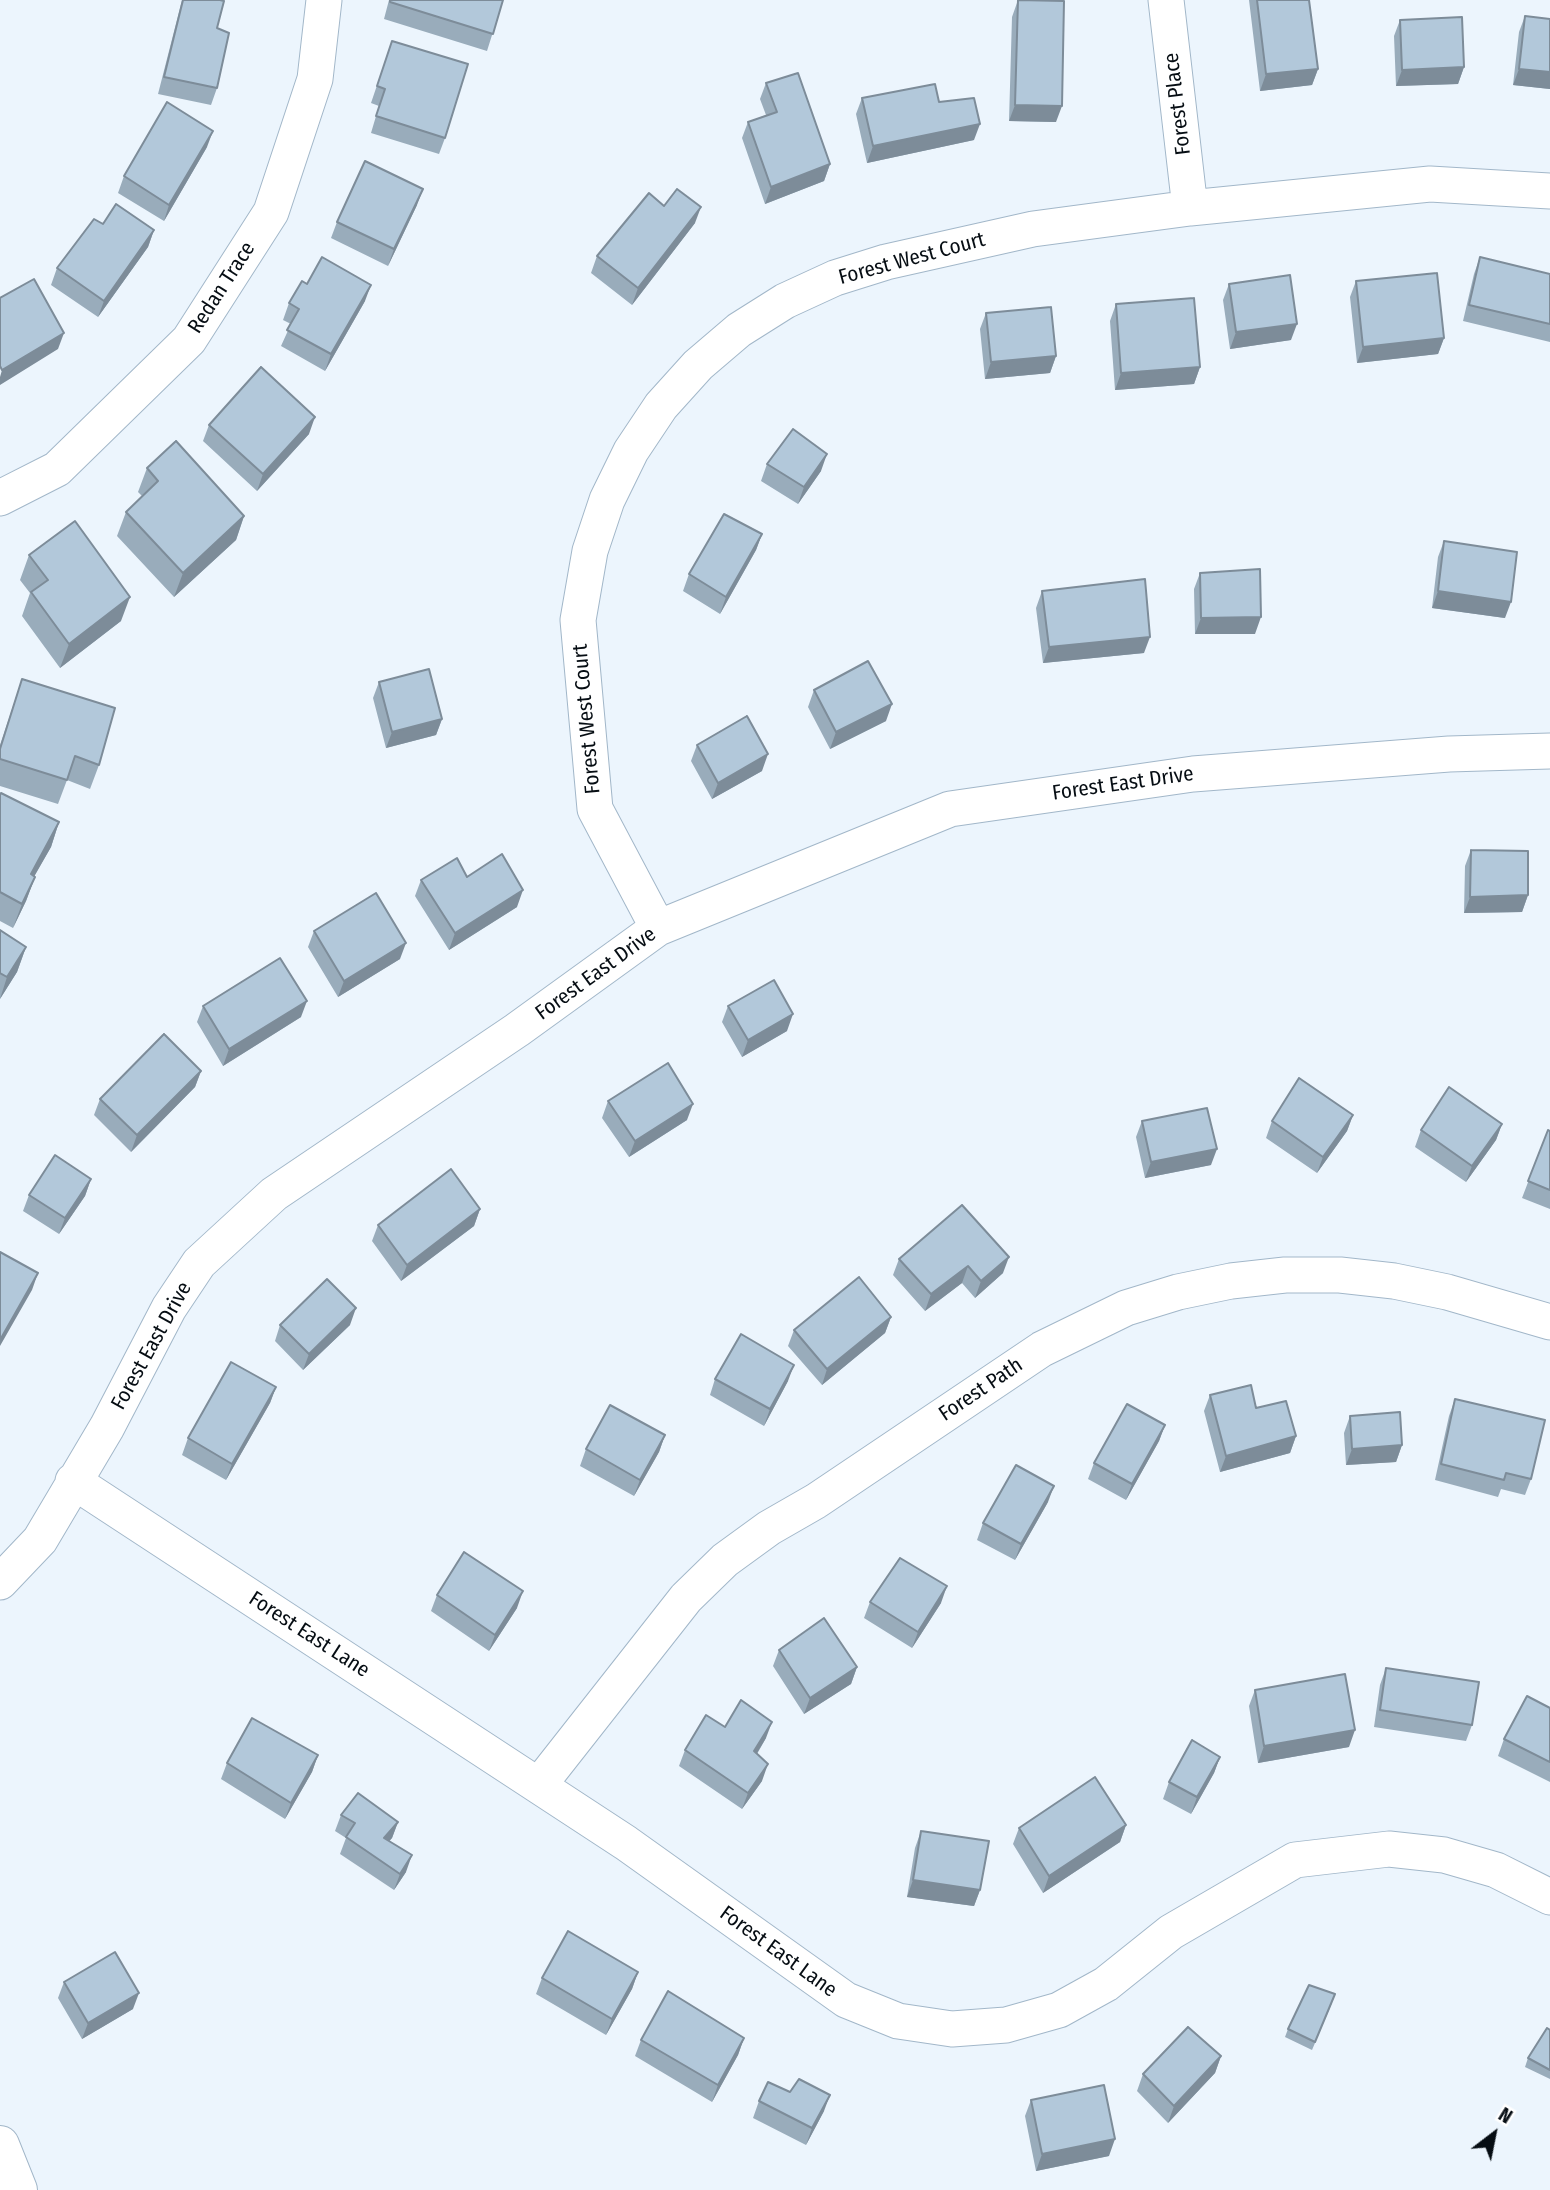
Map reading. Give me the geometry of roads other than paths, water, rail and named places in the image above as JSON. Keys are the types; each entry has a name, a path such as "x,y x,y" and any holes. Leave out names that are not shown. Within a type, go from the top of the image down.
{"main road":[{"path":"0,2145 18,2190"}],"street":[{"name":"Redan Trace","path":"0,498 57,469 189,340 271,212 315,79 324,0"},
{"name":"Forest Place","path":"1166,0 1190,208"},
{"name":"Forest West Court","path":"658,928 594,809 578,620 590,551 607,500 631,451 662,406 698,365 739,330 785,301 835,278 886,262 1033,229 1190,208 1430,184 1550,191"},
{"name":"Forest East Drive","path":"0,1582 40,1540 107,1427 169,1308 199,1263 274,1194 517,1030 658,928 950,809 1193,774 1449,754 1550,751"},
{"name":"Forest Path","path":"540,1785 686,1598 725,1560 769,1528 816,1501 1042,1349 1126,1308 1178,1292 1231,1281 1285,1275 1340,1275 1394,1281 1447,1292 1550,1322"},
{"name":"Forest East Lane","path":"74,1481 540,1785 846,2000 898,2021 952,2029 1006,2025 1059,2010 1106,1984 1171,1932 1295,1860 1389,1849 1444,1855 1496,1870 1550,1897"}]}
